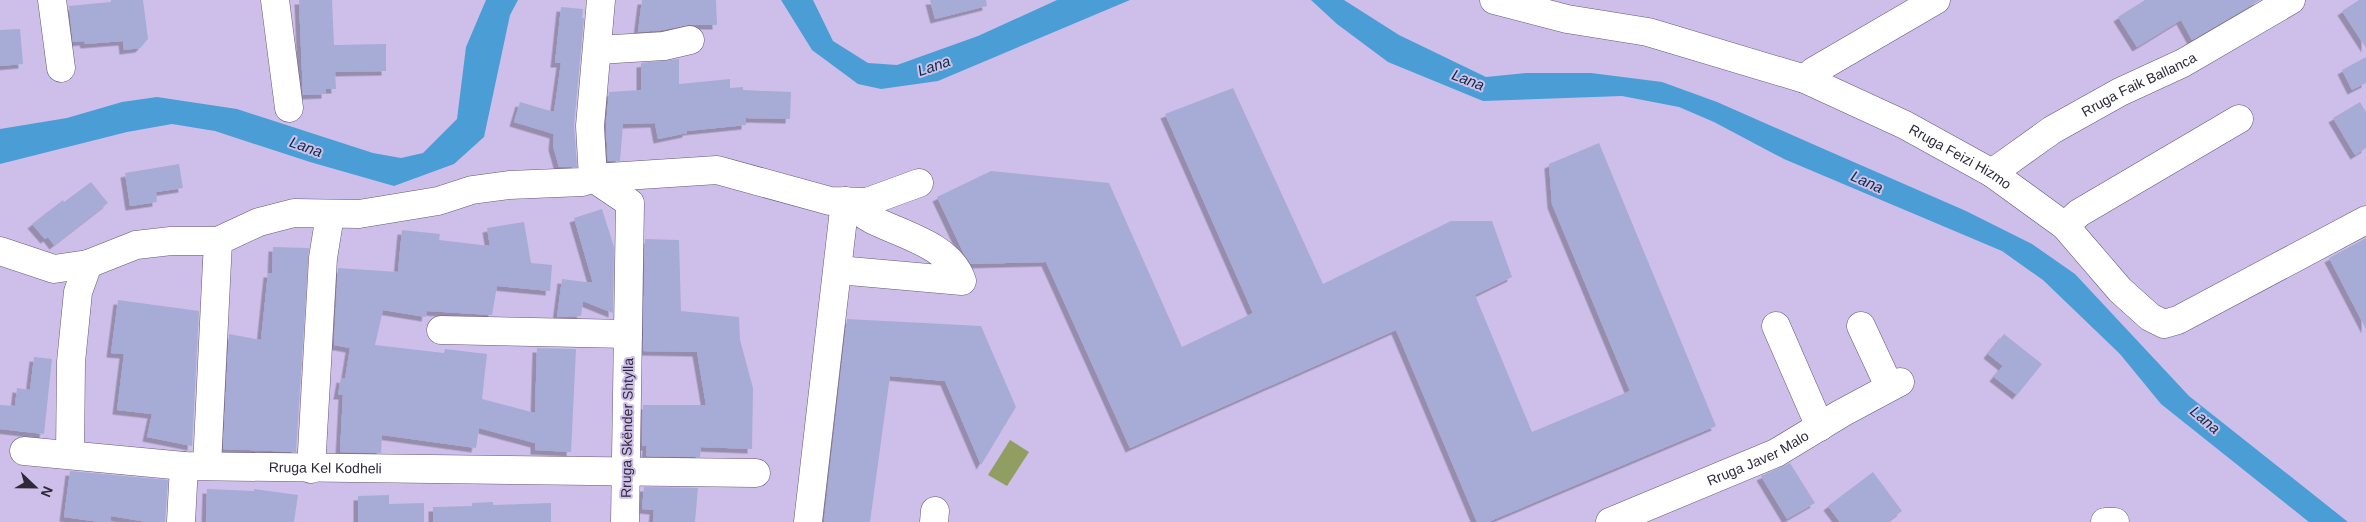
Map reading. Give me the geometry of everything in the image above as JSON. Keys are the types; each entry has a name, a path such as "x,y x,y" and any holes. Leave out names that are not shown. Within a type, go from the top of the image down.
{"street":[{"path":"52,0 61,68"},
{"path":"275,0 289,108"},
{"path":"593,178 590,126 601,0"},
{"name":"Rruga Feizi Hizmo","path":"1494,0 1567,19 1648,32 1804,79 1905,125 1992,173 2065,226 2132,302 2150,317 2164,324 2178,320 2366,220"},
{"path":"1804,79 1814,71 1936,0"},
{"name":"Rruga Faik Ballanca","path":"1992,173 2052,130 2120,92 2183,63 2291,0"},
{"path":"598,50 664,46 690,40"},
{"path":"2065,226 2079,213 2240,119"},
{"path":"0,251 54,269 88,264 136,245 171,241 218,241 259,222 294,213 359,214 438,200 472,190 500,186 582,182 593,178 717,170 830,202 867,202 919,183"},
{"name":"Rruga Skënder Shtylla","path":"593,178 630,204 625,522"},
{"path":"838,270 962,281 958,269 942,254 902,232 870,219 845,201"},
{"path":"808,522 845,201"},
{"path":"311,469 323,266 330,215"},
{"path":"181,522 195,466 218,241"},
{"path":"70,454 72,362 77,300 88,264"},
{"path":"1776,326 1820,427"},
{"name":"Rruga Javer Malo","path":"1610,522 1776,453 1895,384 1861,326"},
{"path":"441,330 628,334"},
{"name":"Rruga Kel Kodheli","path":"24,450 195,466 311,469 627,470 756,473"},
{"path":"2105,522 2115,522"}],"green space":[{"path":"1010,440 1029,452 1007,486 988,475"}],"water":[{"name":"Lana","path":"486,0 518,0 510,15 484,137 454,164 394,186 310,162 215,131 172,124 127,132 0,164 0,129 67,118 122,102 157,97 237,109 373,153 401,158 423,153 457,119 466,47"},
{"name":"Lana","path":"781,0 813,0 833,41 868,63 897,65 978,36 1057,0 1130,0 938,81 881,89 858,84 812,50"},
{"name":"Lana","path":"1311,0 1344,0 1399,35 1486,77 1526,73 1591,73 1662,82 1717,102 1966,211 2032,244 2075,274 2189,396 2348,522 2309,522 2161,404 2120,354 2043,280 2002,251 1784,159 1714,122 1679,107 1622,96 1483,101 1388,62 1337,24"}],"building":[{"path":"111,0 143,0 148,39 140,48 124,50 123,41 85,44 84,41 73,42 69,6 111,2"},
{"path":"299,0 332,0 334,45 386,44 386,71 335,72 336,89 326,89 326,94 303,95"},
{"path":"642,0 716,0 717,25 687,25 638,32"},
{"path":"930,0 986,0 987,6 935,19"},
{"path":"2145,0 2260,0 2192,40 2181,20 2137,47 2118,17"},
{"path":"2359,0 2366,0 2366,48 2342,11"},
{"path":"561,7 583,9 582,18 584,18 574,125 577,167 559,167 553,146 554,134 514,122 520,102 554,112 561,63 555,63"},
{"path":"20,29 23,64 0,66 0,30"},
{"path":"2366,57 2366,83 2352,90 2342,70"},
{"path":"679,59 679,84 730,79 730,88 743,87 743,90 791,92 790,119 746,118 746,125 687,131 687,133 658,139 655,123 623,124 620,161 608,161 606,126 609,92 641,90 641,63"},
{"path":"1233,88 1323,284 1451,221 1492,221 1512,277 1475,295 1532,432 1630,391 1552,204 1549,164 1599,143 1716,426 1488,522 1477,522 1396,330 1130,448 1046,262 971,264 964,254 937,197 991,171 1109,183 1182,347 1253,313 1165,114"},
{"path":"2360,102 2366,112 2366,148 2355,155 2333,118"},
{"path":"179,164 183,188 156,192 157,202 130,206 125,173"},
{"path":"91,182 108,203 54,245 48,237 45,239 32,224 63,200 64,202"},
{"path":"602,209 614,247 613,313 583,301 581,316 557,317 562,279 593,283 574,218"},
{"path":"524,222 531,263 552,265 550,291 497,286 492,315 427,311 426,317 383,310 375,345 444,353 445,349 487,354 482,399 535,413 537,348 576,349 571,452 535,450 535,443 479,428 476,448 382,435 381,453 340,452 343,395 338,395 341,378 345,379 350,348 334,345 338,268 398,272 402,230 440,234 439,240 490,246 487,228"},
{"path":"2366,238 2366,329 2329,258"},
{"path":"645,239 679,240 681,311 739,317 740,340 753,388 752,449 701,447 700,457 646,456 647,446 642,446 643,405 706,405 697,352 643,351"},
{"path":"273,247 309,248 296,452 223,449 229,334 261,340 268,273 272,273"},
{"path":"118,300 199,311 192,446 147,437 152,414 117,410 124,354 111,353"},
{"path":"847,319 981,326 1016,407 981,465 945,381 890,376 870,522 824,522"},
{"path":"2004,334 2042,364 2017,395 1994,377 2003,366 1988,354"},
{"path":"34,357 52,359 44,434 0,429 0,405 15,406 17,388 30,390"},
{"path":"1790,463 1815,503 1787,519 1761,476"},
{"path":"70,471 168,480 165,522 147,522 111,516 110,522 64,517"},
{"path":"1873,472 1902,511 1887,522 1840,522 1828,506"},
{"path":"644,487 698,488 695,522 653,522 654,510 642,509"},
{"path":"207,489 254,491 254,489 298,495 294,522 206,522"},
{"path":"389,495 389,504 424,503 424,522 358,522 358,496"},
{"path":"493,502 493,505 551,503 551,522 433,522 433,507 472,506 472,503"}]}
